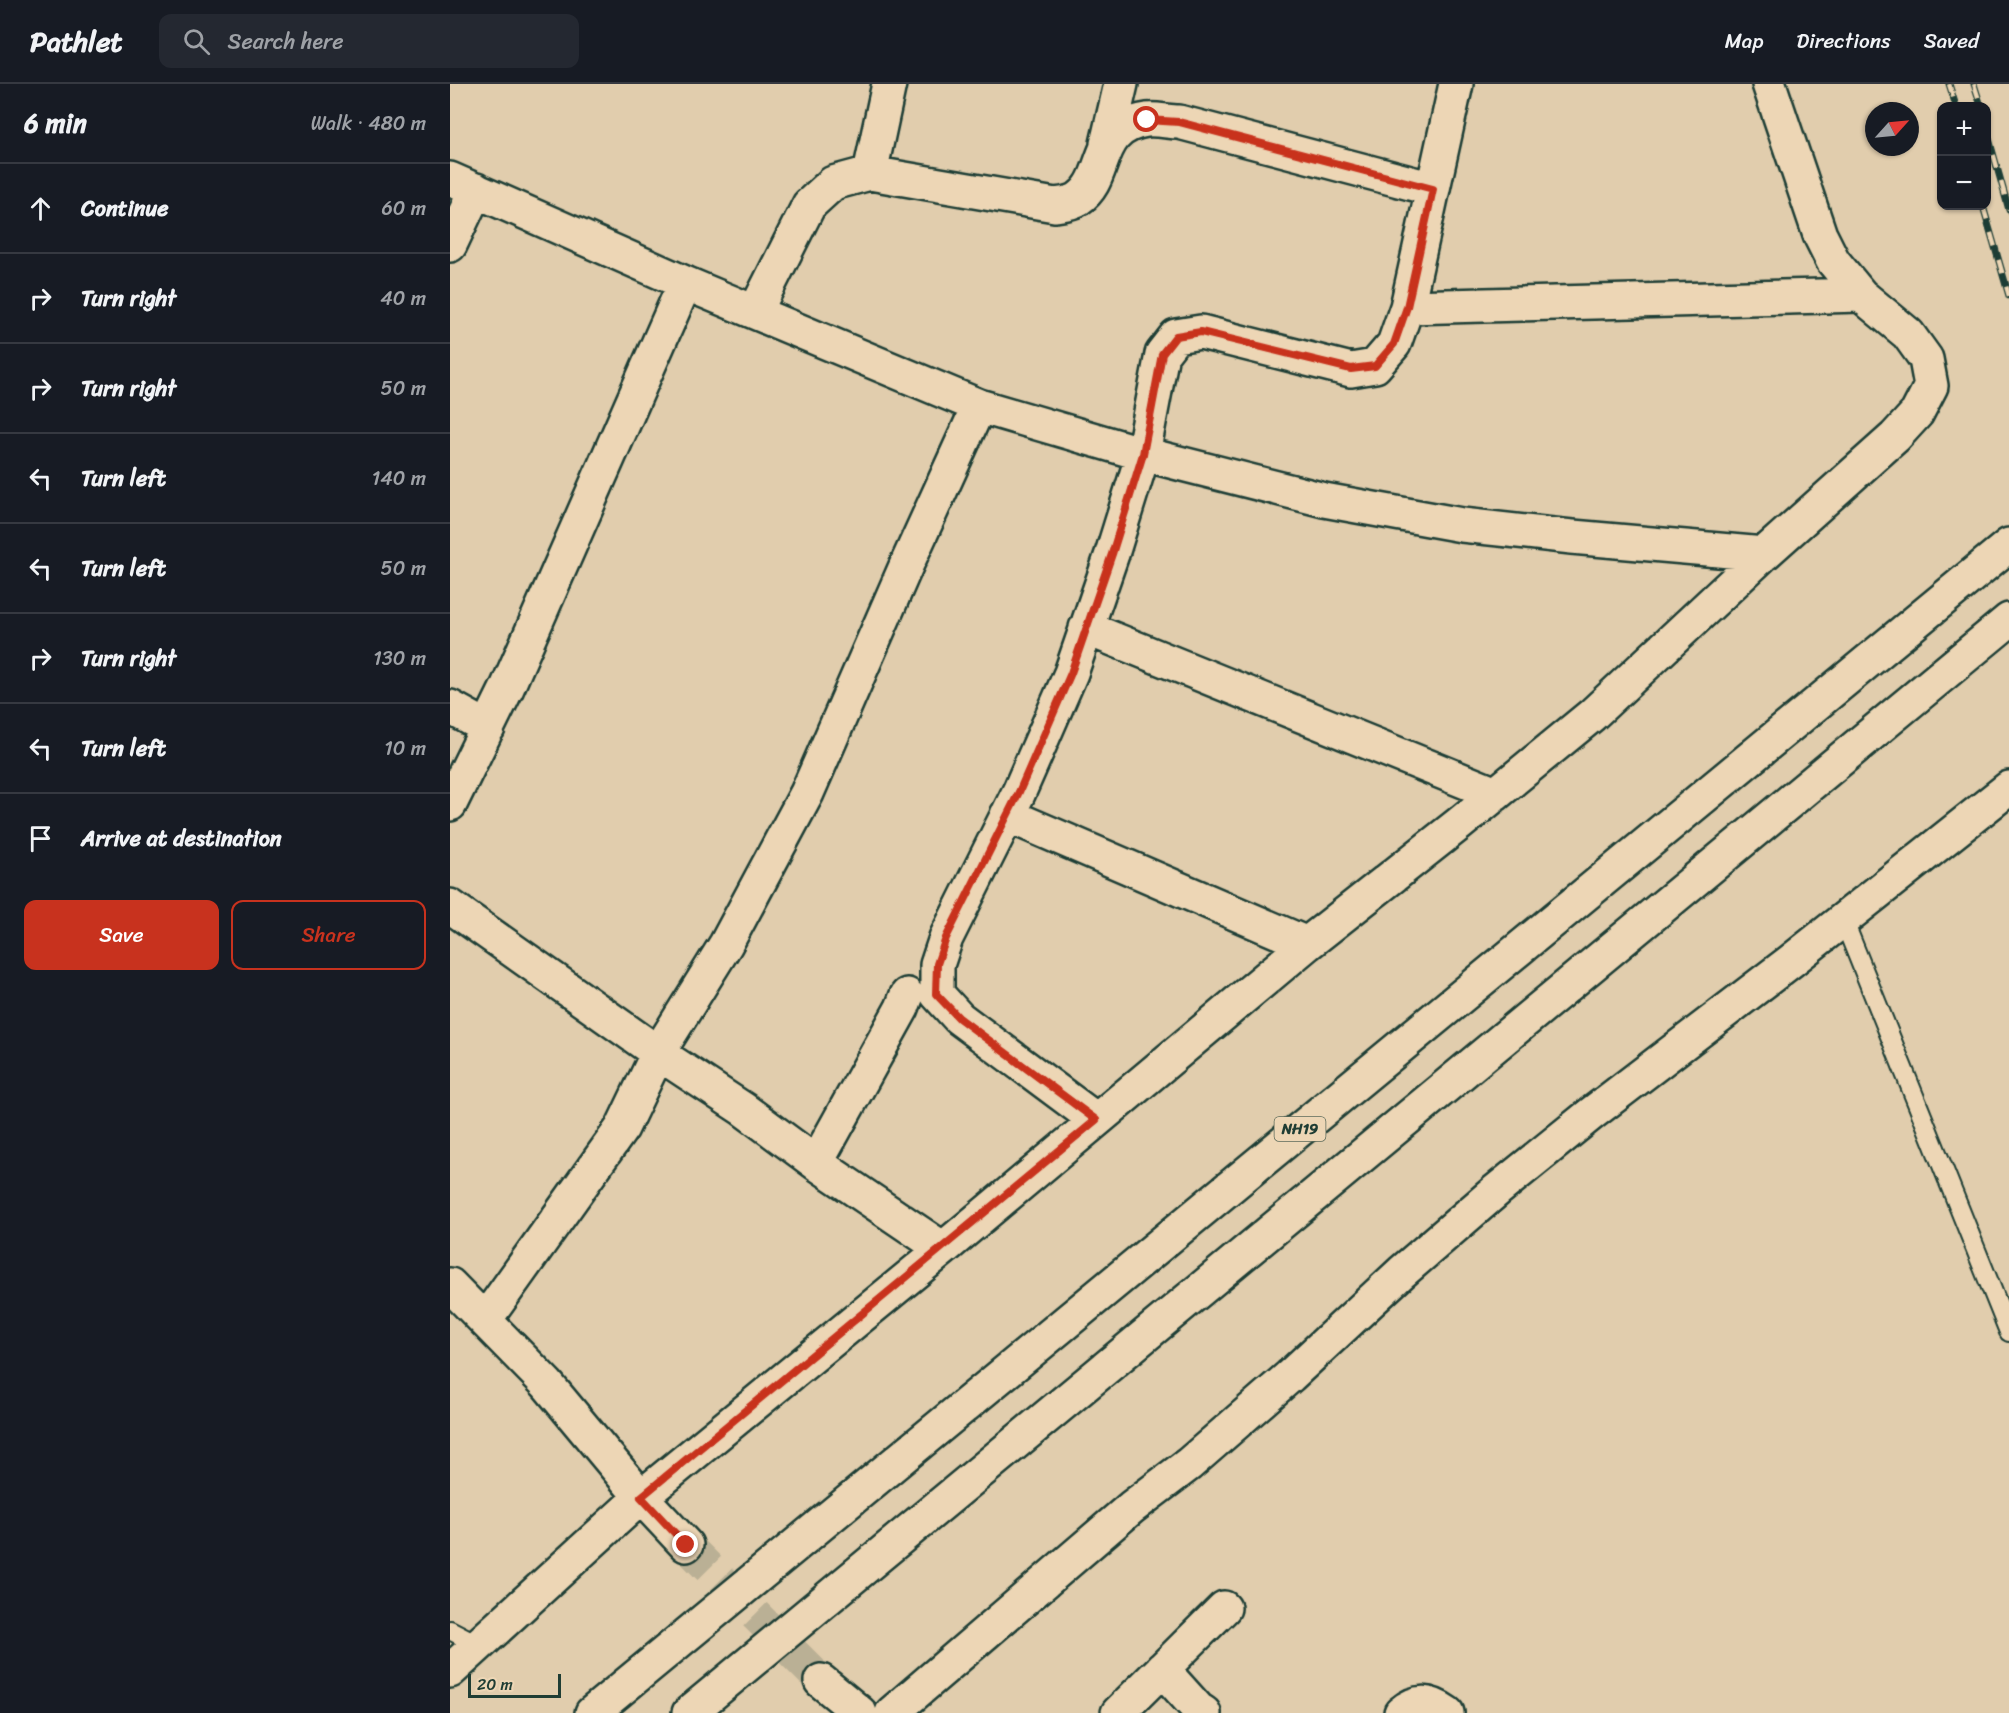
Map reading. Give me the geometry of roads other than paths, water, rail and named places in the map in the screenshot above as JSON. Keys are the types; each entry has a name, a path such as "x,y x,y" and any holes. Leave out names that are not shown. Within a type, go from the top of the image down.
{"main road":[{"path":"870,174 889,84"},
{"path":"755,312 809,205 833,183 870,174 1055,206 1077,200 1093,184 1107,144 1121,84"},
{"path":"1096,1120 959,1018 936,994 937,964 946,938 1007,815 1071,673 1143,454 1162,354 1176,336 1201,332 1351,369 1375,366 1394,344 1407,307 1456,84"},
{"path":"450,1671 641,1497 943,1249 1307,944 1592,715 1764,554 1895,437 1917,413 1931,386 1926,359 1908,334 1861,295 1833,261 1820,235 1768,84"},
{"path":"1107,144 1125,127 1147,120 1179,122 1433,189"},
{"path":"450,245 463,185 685,283 979,406 1143,454 1324,500 1462,525 1764,554"},
{"path":"450,804 507,688 685,283"},
{"path":"1407,307 1861,295"},
{"path":"485,1320 622,1128 658,1053 726,944 807,793 979,406"},
{"name":"NH19","path":"592,1713 2009,545"},
{"path":"689,1713 2009,620"},
{"path":"1086,628 1496,794"},
{"path":"450,707 488,728"},
{"path":"892,1713 1132,1507 1198,1456 1290,1376 1402,1272 1497,1190 2009,788"},
{"path":"1007,815 1307,944"},
{"path":"450,906 658,1053 743,1109 816,1163 943,1249"},
{"path":"816,1163 903,1008 907,994"},
{"path":"450,1285 547,1384 641,1497 686,1545"},
{"path":"1118,1713 1224,1608"},
{"path":"1162,1669 1198,1712"},
{"path":"1401,1713 1418,1703 1435,1705 1447,1713"}],"lane":[{"path":"1843,919 2009,1332"},
{"path":"450,1630 479,1645"}],"tunnel":[{"path":"686,1545 821,1681"}],"railway":[{"path":"1949,84 1955,102"},
{"path":"1974,84 1980,102"},
{"path":"1991,146 2009,210"},
{"path":"1984,210 2009,296"}]}
